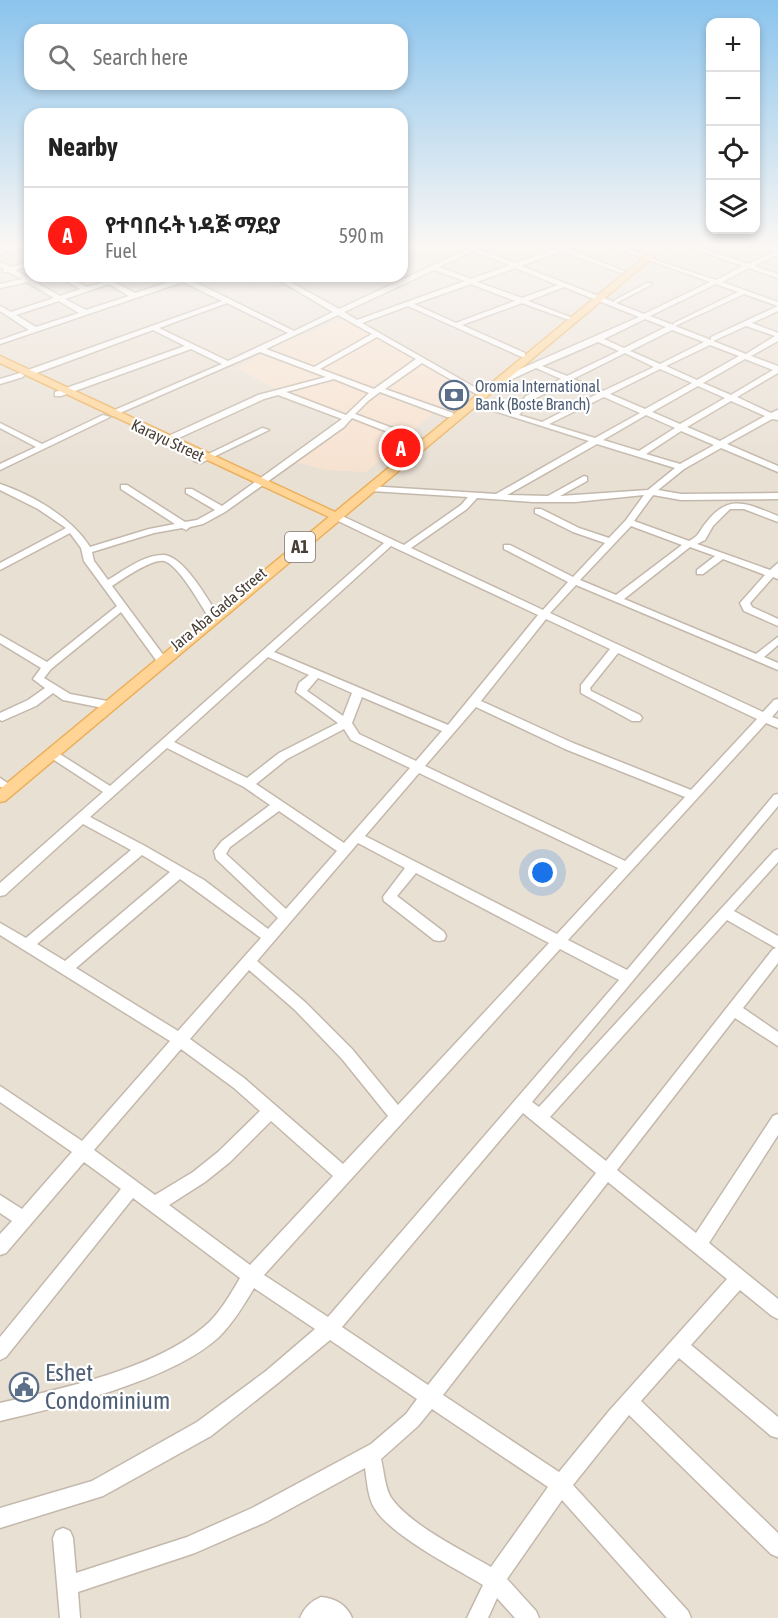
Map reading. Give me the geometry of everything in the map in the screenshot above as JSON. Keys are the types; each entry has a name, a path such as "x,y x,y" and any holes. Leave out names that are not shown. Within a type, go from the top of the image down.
{"main road":[{"name":"Jara Aba Gada Street","path":"1,784 334,519 419,441 566,320"},
{"name":"Jara Aba Gada Street","path":"0,797 505,379 572,320"},
{"name":"Karayu Street","path":"0,359 109,416 334,519"},
{"name":"Karayu Street","path":"0,366 26,374"},
{"name":"Karayu Street","path":"109,416 167,440 202,459"}],"street":[{"path":"20,320 35,330"},
{"path":"0,342 66,320"},
{"path":"0,382 175,320"},
{"path":"265,320 292,333"},
{"path":"0,467 259,350 321,320"},
{"path":"352,320 479,392"},
{"path":"357,322 364,320"},
{"path":"442,320 522,355"},
{"path":"456,326 474,320"},
{"path":"505,379 639,320"},
{"path":"656,320 748,355 778,364"},
{"path":"514,416 529,398 687,320"},
{"path":"543,424 755,320"},
{"path":"747,324 778,337"},
{"path":"154,327 228,364"},
{"path":"314,370 377,334"},
{"path":"497,497 778,337"},
{"path":"598,339 776,415"},
{"path":"63,392 191,346"},
{"path":"259,350 450,415"},
{"path":"748,355 778,370"},
{"path":"89,549 152,531 200,522 222,510 341,425 365,399 422,359"},
{"path":"537,366 778,469"},
{"path":"640,454 778,370"},
{"path":"167,440 278,392 334,377"},
{"path":"278,392 419,441"},
{"path":"474,403 681,466"},
{"path":"0,1247 474,702 545,613 629,522 651,493 681,466 776,415"},
{"path":"0,425 42,447"},
{"path":"202,459 265,430"},
{"path":"548,499 584,479"},
{"path":"0,487 72,528 82,537 89,549 89,561 160,658"},
{"path":"124,487 186,526"},
{"path":"371,488 548,499 651,493 681,497 778,496"},
{"path":"189,491 222,510"},
{"path":"405,548 464,507 475,495"},
{"path":"618,599 689,544 702,537 709,525 728,507 734,505 746,507 778,519"},
{"path":"538,511 576,530 611,542"},
{"path":"334,519 405,548 778,724"},
{"path":"629,522 722,556 776,572 745,603 748,609 778,623"},
{"path":"0,567 72,528"},
{"path":"0,891 167,743 265,652 391,542"},
{"path":"507,547 576,582 778,667"},
{"path":"700,572 722,556"},
{"path":"106,585 153,559 164,558 170,560 195,587 212,614"},
{"path":"103,705 76,700 52,689 38,679 47,667 122,607"},
{"path":"0,638 47,667"},
{"path":"757,658 778,640"},
{"path":"617,647 585,688 585,693 636,718"},
{"path":"265,652 449,730"},
{"path":"316,674 303,686 301,692 346,723 355,737 627,867"},
{"path":"2,717 32,703 52,689"},
{"path":"248,784 283,756 346,723 358,693"},
{"path":"474,702 569,746 693,795"},
{"path":"0,1412 36,1404 114,1379 174,1356 210,1332 239,1299 251,1276 778,703"},
{"path":"167,743 248,784 345,850"},
{"path":"51,754 111,792"},
{"path":"0,1518 96,1489 204,1429 272,1377 329,1329 629,978 778,798"},
{"path":"279,805 226,844 220,851 220,856 286,917"},
{"path":"81,818 141,849 199,884 269,937"},
{"path":"357,837 629,978"},
{"path":"27,945 141,849"},
{"path":"540,1117 778,854"},
{"path":"414,866 390,893 390,900 439,936"},
{"path":"66,969 179,872"},
{"path":"66,1586 188,1546 259,1515 371,1455 412,1420 431,1399 777,954 726,913"},
{"path":"0,928 180,1040 239,1083 344,1175"},
{"path":"248,961 324,1030 398,1116"},
{"path":"734,1010 778,1040"},
{"path":"0,1093 156,1204 251,1276 561,1485 681,1618"},
{"path":"522,1103 778,1310"},
{"path":"156,1204 216,1164 271,1110"},
{"path":"698,1245 778,1121"},
{"path":"0,1351 132,1187"},
{"path":"0,1203 24,1220"},
{"path":"477,1618 515,1546 561,1485 628,1402 739,1278"},
{"path":"678,1346 778,1429"},
{"path":"628,1402 778,1547"},
{"path":"371,1455 382,1503 400,1521 427,1540 495,1581 530,1618"},
{"path":"63,1538 70,1618"},
{"path":"310,1618 321,1607 330,1608 342,1618"}],"shaded area":[{"path":"0,320 778,320 778,1618 0,1618"},
{"path":"344,320 463,387 366,472 326,470 292,461 333,425 337,415 303,403 236,368 282,343"}],"place":[{"name":"Oromia International Bank (Boste Branch)","path":"454,395"},
{"name":"የተባበሩት ነዳጅ ማደያ","path":"401,448"},
{"name":"Eshet Condominium","path":"24,1387"}]}
